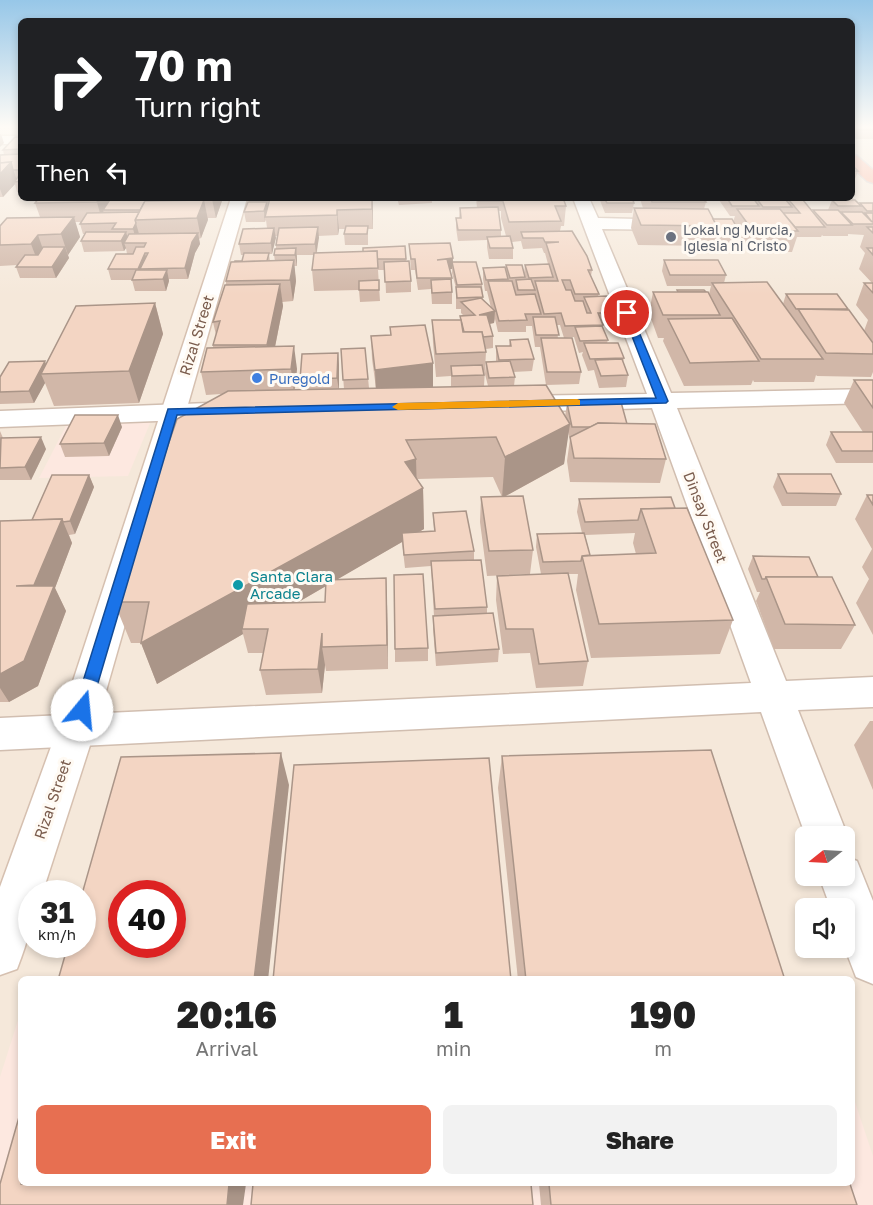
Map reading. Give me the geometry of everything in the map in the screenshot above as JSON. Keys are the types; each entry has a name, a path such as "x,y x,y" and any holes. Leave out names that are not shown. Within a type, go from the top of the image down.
{"street":[{"name":"Rizal Street","path":"0,952 75,732 238,201"},
{"name":"Dinsay Street","path":"582,201 662,401 823,826"},
{"path":"591,223 697,225"},
{"path":"483,405 873,396"},
{"path":"0,419 256,410"},
{"path":"0,734 775,699 873,692"},
{"path":"845,886 873,960"}],"shaded area":[{"path":"0,183 18,183 18,201 855,201 855,183 873,183 873,1205 0,1205"},
{"path":"151,421 128,476 39,478 68,422"},
{"path":"18,1020 18,1186 855,1186 855,1102 873,1156 873,1205 0,1205 0,1077"}],"building":[{"path":"855,200 861,206 838,206 833,201"},
{"path":"37,201 98,201 97,202 35,203"},
{"path":"109,201 145,201 140,210 103,210"},
{"path":"145,201 204,201 197,218 135,220"},
{"path":"269,201 372,201 372,209 337,210 337,215 265,217"},
{"path":"503,201 564,201 566,206 555,206 561,221 509,222"},
{"path":"606,201 633,201 634,203 607,203"},
{"path":"652,201 706,202 652,202"},
{"path":"729,201 755,201 759,206 732,206"},
{"path":"758,201 787,201 792,207 763,207"},
{"path":"790,201 804,201 825,227 795,227 783,213 800,213"},
{"path":"248,202 267,202 264,211 244,212"},
{"path":"860,203 873,203 873,211 867,211"},
{"path":"498,207 501,230 458,230 456,218 461,218 460,208"},
{"path":"634,208 708,209 717,226 641,225"},
{"path":"737,209 780,209 798,231 753,231"},
{"path":"813,210 838,210 852,225 827,225"},
{"path":"139,212 133,229 112,229 116,223 80,224 87,213"},
{"path":"841,212 862,212 872,222 865,213 873,213 873,224 853,224"},
{"path":"74,217 61,234 38,235 31,244 0,245 0,226 7,218"},
{"path":"713,219 732,219 740,233 716,233 717,226"},
{"path":"346,226 368,226 367,234 344,234"},
{"path":"318,227 315,244 276,245 279,228"},
{"path":"274,228 271,243 239,244 243,229"},
{"path":"572,231 587,256 592,270 588,270 599,294 575,294 570,280 562,280 566,290 571,290 575,301 583,301 587,313 591,313 584,297 607,296 614,313 598,313 603,325 565,326 561,313 544,314 535,281 558,281 546,243 559,242 545,242 543,238 523,238 521,232"},
{"path":"86,232 126,232 121,241 81,241"},
{"path":"198,233 192,242 185,268 140,269 148,253 145,253 138,269 108,269 116,254 133,254 136,247 144,247 146,243 124,243 129,234"},
{"path":"510,236 513,248 490,248 487,237"},
{"path":"450,243 453,258 437,260 447,259 452,278 417,278 415,259 411,259 409,244"},
{"path":"405,246 406,259 377,259 377,251 363,252 363,248"},
{"path":"43,247 65,247 52,267 16,267 25,255 38,255"},
{"path":"296,248 295,255 274,255 275,249"},
{"path":"377,251 378,268 312,270 314,253"},
{"path":"244,253 269,253 267,261 235,262 242,261"},
{"path":"294,260 290,280 226,281 231,262"},
{"path":"664,260 718,260 726,275 670,275"},
{"path":"409,261 411,281 385,282 384,262"},
{"path":"452,262 476,262 482,284 457,285"},
{"path":"549,264 553,277 529,278 525,265"},
{"path":"506,265 522,265 525,277 510,278"},
{"path":"505,267 508,279 486,280 483,268"},
{"path":"136,270 167,270 163,279 132,280"},
{"path":"451,279 452,292 432,293 431,280"},
{"path":"531,279 535,290 518,290 516,280"},
{"path":"379,280 379,290 359,290 359,281"},
{"path":"488,281 512,281 516,295 535,294 541,314 525,314 527,320 499,321"},
{"path":"767,282 823,359 761,359 712,283"},
{"path":"864,283 873,283 873,293"},
{"path":"280,284 267,345 213,345 220,321 213,322 225,285"},
{"path":"456,287 481,287 483,297 457,298"},
{"path":"677,290 704,290 706,292 678,292"},
{"path":"653,292 708,292 720,315 663,315"},
{"path":"786,294 837,294 848,309 796,309"},
{"path":"481,298 495,311 479,315 487,315 493,336 483,337 482,332 464,332 460,316 475,315 461,302"},
{"path":"155,303 129,371 41,374 76,306"},
{"path":"798,309 849,310 873,343 873,354 826,353"},
{"path":"533,317 555,317 559,335 536,335"},
{"path":"732,318 759,361 690,363 668,319"},
{"path":"432,320 461,320 463,332 482,332 486,352 436,354"},
{"path":"425,325 433,363 375,370 371,336 391,335 390,327"},
{"path":"602,326 608,340 580,341 575,327"},
{"path":"541,338 572,338 581,372 547,372"},
{"path":"528,339 534,359 499,360 496,346 511,346 510,340"},
{"path":"584,343 618,343 624,358 590,359"},
{"path":"294,346 291,369 201,372 207,348"},
{"path":"365,348 368,379 343,380 341,349"},
{"path":"338,353 337,378 300,380 302,354"},
{"path":"622,359 628,375 601,376 595,360"},
{"path":"45,361 29,391 0,392 0,377 9,362"},
{"path":"510,361 515,377 489,378 486,362"},
{"path":"482,365 484,375 452,376 451,366"},
{"path":"854,380 873,380 873,408"},
{"name":"Santa Clara Arcade","path":"546,385 570,424 505,457 496,437 406,440 416,459 405,462 423,488 141,643 149,602 114,602 177,419 228,391"},
{"path":"621,402 627,424 598,423 591,427 572,427 567,403"},
{"path":"75,415 118,415 104,443 60,444"},
{"path":"598,423 655,424 666,459 574,458 570,437"},
{"path":"831,432 873,432 873,451 842,451"},
{"path":"41,437 25,467 0,468 1,438"},
{"path":"778,474 831,474 841,494 787,493"},
{"path":"52,475 89,475 70,521 32,520"},
{"path":"867,495 873,495 873,505"},
{"path":"523,496 533,550 489,551 481,497"},
{"path":"671,497 675,508 641,509 638,520 585,522 579,499"},
{"path":"687,508 733,620 599,624 582,556 656,553 641,509"},
{"path":"466,511 474,551 404,555 402,533 435,531 433,513"},
{"path":"62,519 34,585 16,586 54,586 24,661 0,674 0,521"},
{"path":"584,533 590,555 582,556 581,561 543,562 537,534"},
{"path":"753,556 809,557 818,577 766,577 762,579"},
{"path":"481,560 487,607 435,609 431,561"},
{"path":"568,573 588,661 539,664 533,629 506,629 497,576"},
{"path":"423,574 428,648 395,649 394,575"},
{"path":"766,577 832,577 855,625 785,624"},
{"path":"386,578 387,645 322,647 322,633 318,669 260,670 268,629 242,629 247,604 325,602 326,580"},
{"path":"493,613 499,649 436,653 433,616"},
{"path":"711,750 784,976 526,976 502,756"},
{"path":"281,753 254,976 59,976 64,958 96,958 96,880 86,880 121,757"},
{"path":"489,758 511,976 273,976 294,765"},
{"path":"18,1121 18,1186 229,1186 227,1205 0,1205 0,1184"},
{"path":"253,1186 531,1186 533,1205 251,1205"},
{"path":"549,1186 851,1186 857,1205 551,1205"}],"slow traffic":[{"path":"398,407 577,402"}],"place":[{"name":"Lokal ng Murcia, Iglesia ni Cristo","path":"671,237"},
{"name":"Puregold","path":"257,378"},
{"name":"Santa Clara Arcade","path":"238,585"}],"route":[{"path":"82,710 172,412 662,401 627,313"}]}
